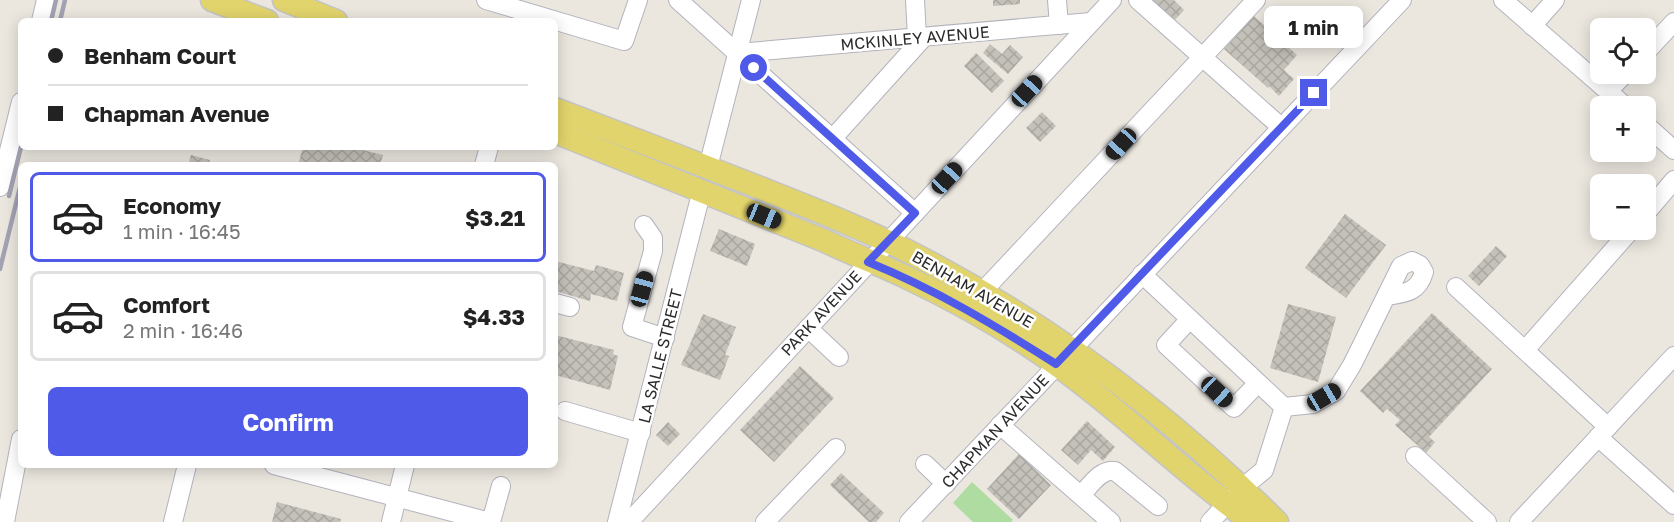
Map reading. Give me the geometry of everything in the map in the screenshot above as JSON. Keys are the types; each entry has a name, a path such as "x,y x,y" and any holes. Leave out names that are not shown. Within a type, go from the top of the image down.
{"main road":[{"path":"212,0 259,18"},
{"path":"296,2 330,18"},
{"name":"BENHAM AVENUE","path":"558,110 827,214 887,242 982,292 1064,356 1149,438 1227,504 1252,522"},
{"name":"BENHAM AVENUE","path":"558,133 825,241 908,278 1064,356 1114,378 1166,420 1242,488 1276,522"}],"street":[{"path":"42,18 46,0"},
{"path":"486,0 548,18"},
{"path":"558,21 624,41 638,0"},
{"path":"678,0 915,213"},
{"path":"708,167 751,0"},
{"path":"832,138 921,37 915,0"},
{"path":"1057,0 1059,25"},
{"name":"PARK AVENUE","path":"629,522 1112,0"},
{"path":"1138,0 1281,127"},
{"path":"982,292 1256,0"},
{"name":"CHAPMAN AVENUE","path":"909,522 1402,0"},
{"path":"1503,0 1614,96"},
{"path":"1532,26 1555,0"},
{"name":"MCKINLEY AVENUE","path":"738,53 1091,22"},
{"path":"1656,41 1674,22"},
{"path":"1608,91 1615,84"},
{"path":"0,187 18,114"},
{"path":"1656,134 1674,150"},
{"path":"1656,201 1674,180"},
{"name":"LA SALLE STREET","path":"617,522 702,190"},
{"path":"644,225 653,237 653,251 632,327 665,338"},
{"path":"1525,350 1622,240"},
{"path":"1142,274 1284,407 1313,404 1336,390 1352,365 1386,296"},
{"path":"1456,287 1525,350 1674,506"},
{"path":"1190,319 1166,345 1234,408 1258,383"},
{"path":"808,328 839,357"},
{"path":"1528,519 1603,432 1674,356"},
{"path":"1210,522 1242,488 1264,470 1284,407"},
{"path":"565,411 641,433"},
{"path":"1000,425 1111,522"},
{"path":"765,522 836,448"},
{"path":"4,522 18,454"},
{"path":"1415,456 1486,522"},
{"path":"925,464 946,484"},
{"path":"173,522 186,468"},
{"path":"285,468 490,522 501,486"},
{"path":"391,522 404,468"},
{"path":"1081,495 1103,472 1110,470 1115,471 1158,506"}],"green space":[{"path":"972,482 1013,520 1011,522 973,522 953,503"}],"building":[{"path":"993,0 1020,0 1020,4 993,6"},
{"path":"1148,0 1174,0 1184,10 1172,23"},
{"path":"1254,16 1297,55 1284,70 1294,79 1279,96 1224,49"},
{"path":"990,44 1002,54 1010,45 1023,57 1008,74 983,53"},
{"path":"976,53 1004,81 992,93 964,66"},
{"path":"1042,112 1056,126 1040,142 1026,128"},
{"path":"302,150 363,150 383,155 381,162 299,162"},
{"path":"191,155 210,160 210,162 189,162"},
{"path":"1345,214 1386,245 1346,298 1305,268"},
{"path":"719,229 755,244 747,266 710,251"},
{"path":"1496,246 1507,256 1479,286 1468,276"},
{"path":"558,262 594,271 596,265 624,273 617,301 591,294 590,301 558,292"},
{"path":"1288,304 1336,317 1318,382 1270,368"},
{"path":"1432,313 1492,369 1429,437 1435,442 1426,453 1395,425 1400,420 1387,409 1383,413 1360,391"},
{"path":"703,314 736,327 725,355 729,356 720,380 681,365"},
{"path":"558,336 614,350 613,354 618,356 610,390 558,376"},
{"path":"800,366 834,398 774,462 740,430"},
{"path":"1087,421 1115,447 1103,461 1091,450 1078,465 1061,450"},
{"path":"668,422 680,434 668,446 656,435"},
{"path":"1019,454 1051,485 1019,519 987,489"},
{"path":"841,473 884,513 876,522 869,522 830,485"},
{"path":"277,502 341,519 340,522 272,522"}],"railway":[{"path":"52,18 56,0"},
{"path":"61,18 65,0"},
{"path":"9,196 20,150"},
{"path":"0,269 18,195"}],"route":[{"path":"754,68 915,213 868,262 908,278 957,304 1056,364 1314,93"}]}
